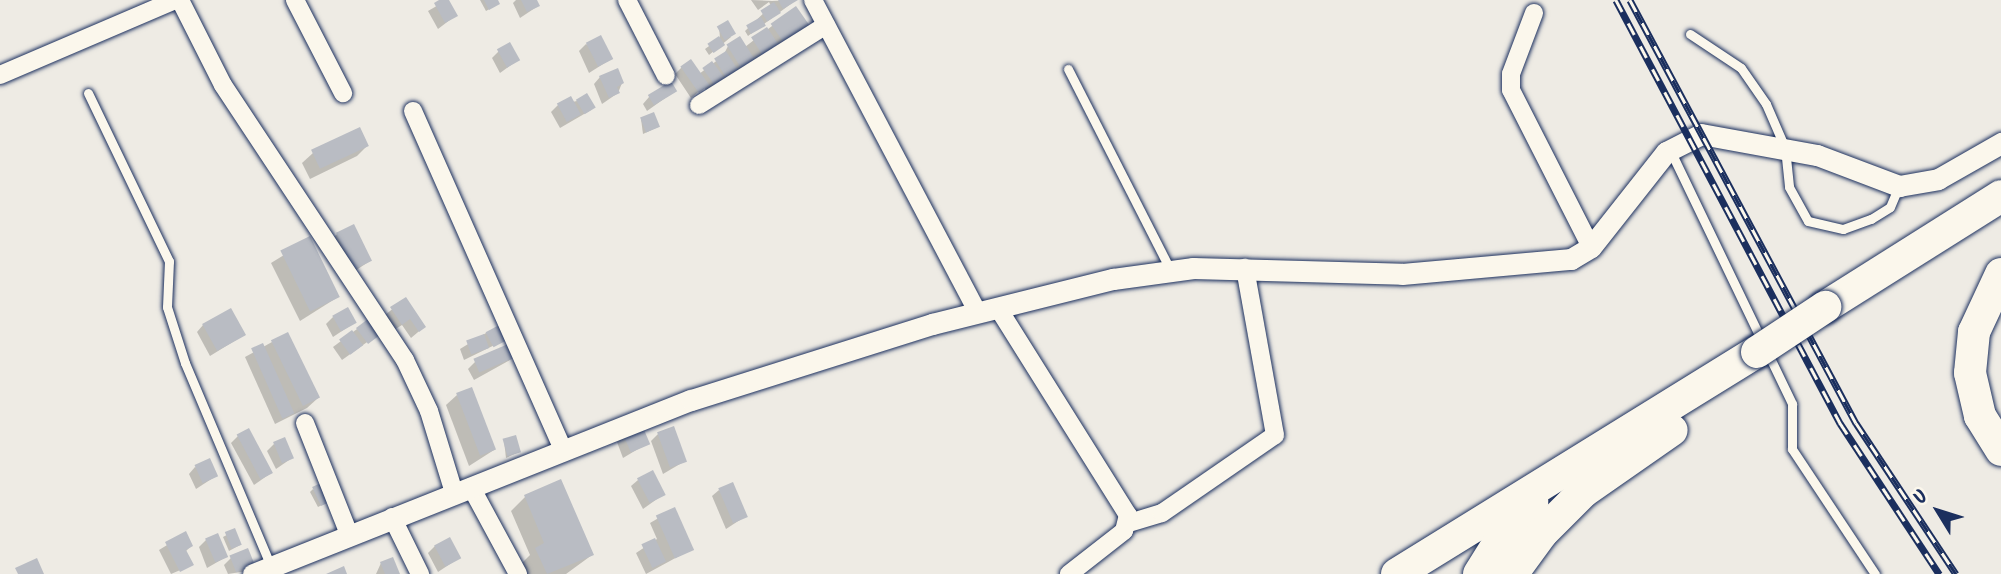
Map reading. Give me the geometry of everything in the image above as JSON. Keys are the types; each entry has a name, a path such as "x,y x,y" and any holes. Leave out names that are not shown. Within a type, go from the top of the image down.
{"highway":[{"path":"1512,574 1542,533 1583,492 1762,360 2001,196"},
{"path":"1830,315 2001,214"},
{"path":"2001,274 1974,332 1970,362 1980,416 2001,450"},
{"path":"1397,574 1612,442 1762,360"},
{"path":"1479,574 1504,534 1534,500 1612,442"}],"street":[{"path":"0,75 177,0 223,85 405,360 462,490 518,574"},
{"path":"295,0 342,93"},
{"path":"627,0 666,76"},
{"path":"813,0 988,310 1123,501 1129,523"},
{"path":"1534,13 1511,74 1511,90 1591,247"},
{"path":"699,105 826,25"},
{"path":"413,111 562,448"},
{"path":"262,570 562,448 773,373 988,310 1170,270 1245,268 1446,272 1554,263 1591,247 1670,150 1701,134 1785,148 1845,163 1899,186 1938,179 2001,143"},
{"path":"1069,574 1129,523 1162,513 1275,435 1245,268"},
{"path":"305,423 349,534"},
{"path":"392,517 420,574"}],"lane":[{"path":"1690,34 1741,68 1766,104 1785,148 1789,187 1808,221 1828,229 1871,219 1890,207 1899,186"},
{"path":"1068,69 1170,270"},
{"path":"88,93 169,261 167,307 262,570"},
{"path":"1670,150 1792,404 1792,449 1875,574"}],"building":[{"path":"449,0 458,16 445,23 434,3"},
{"path":"484,0 498,0 500,4 489,10"},
{"path":"521,0 537,0 540,6 527,12"},
{"path":"778,0 798,0 783,9"},
{"path":"774,2 781,13 767,22 760,10"},
{"path":"796,6 812,29 787,47 771,24"},
{"path":"761,17 766,26 751,34 746,25"},
{"path":"728,20 736,34 725,40 717,26"},
{"path":"767,27 782,50 766,60 751,37"},
{"path":"601,35 613,59 598,67 586,43"},
{"path":"719,36 725,45 714,53 707,44"},
{"path":"740,36 758,65 744,73 726,44"},
{"path":"510,42 520,60 507,68 497,49"},
{"path":"726,51 738,70 726,77 714,58"},
{"path":"691,59 709,85 699,93 680,66"},
{"path":"712,61 726,80 716,87 702,68"},
{"path":"618,68 624,83 617,87 620,93 609,98 599,76"},
{"path":"671,81 677,91 654,105 648,95"},
{"path":"587,93 596,108 585,114 576,100"},
{"path":"571,96 581,115 567,122 557,104"},
{"path":"654,112 660,127 646,132 640,118"},
{"path":"360,127 369,146 320,169 311,150"},
{"path":"354,224 372,261 354,270 336,233"},
{"path":"310,236 340,297 310,312 280,250"},
{"path":"406,297 426,327 419,332 410,319 402,325 390,307"},
{"path":"348,307 357,323 341,331 332,316"},
{"path":"231,308 246,335 217,351 202,324"},
{"path":"368,319 380,335 368,344 356,328"},
{"path":"505,322 513,337 494,347 486,332"},
{"path":"352,330 363,345 350,355 339,339"},
{"path":"288,332 320,398 303,406 271,340"},
{"path":"484,334 489,348 471,355 466,340"},
{"path":"513,342 519,356 479,373 473,359"},
{"path":"263,343 294,413 282,419 251,348"},
{"path":"472,387 496,450 480,456 456,393"},
{"path":"642,425 650,444 631,453 623,433"},
{"path":"674,426 687,462 670,468 657,432"},
{"path":"249,428 273,473 261,480 237,435"},
{"path":"516,435 521,452 508,456 503,439"},
{"path":"285,437 294,458 282,463 273,442"},
{"path":"210,458 218,476 203,483 194,465"},
{"path":"653,470 666,495 650,503 637,478"},
{"path":"561,479 594,555 547,574 535,548 544,543 524,495"},
{"path":"323,482 332,501 321,506 312,487"},
{"path":"733,482 748,517 733,523 718,488"},
{"path":"675,507 694,550 675,558 656,516"},
{"path":"235,528 242,545 232,549 225,532"},
{"path":"186,531 193,546 186,550 194,565 180,572 165,542"},
{"path":"218,533 228,557 215,562 205,538"},
{"path":"450,537 461,558 445,567 434,545"},
{"path":"655,538 666,562 652,568 641,544"},
{"path":"248,548 255,565 236,572 229,555"},
{"path":"393,557 400,574 385,574 380,562"},
{"path":"37,558 44,574 18,574 15,568"},
{"path":"344,566 347,574 326,574"}],"railway":[{"path":"1616,0 1840,423 1939,574"},
{"path":"1630,0 1856,423 1956,574"}]}
